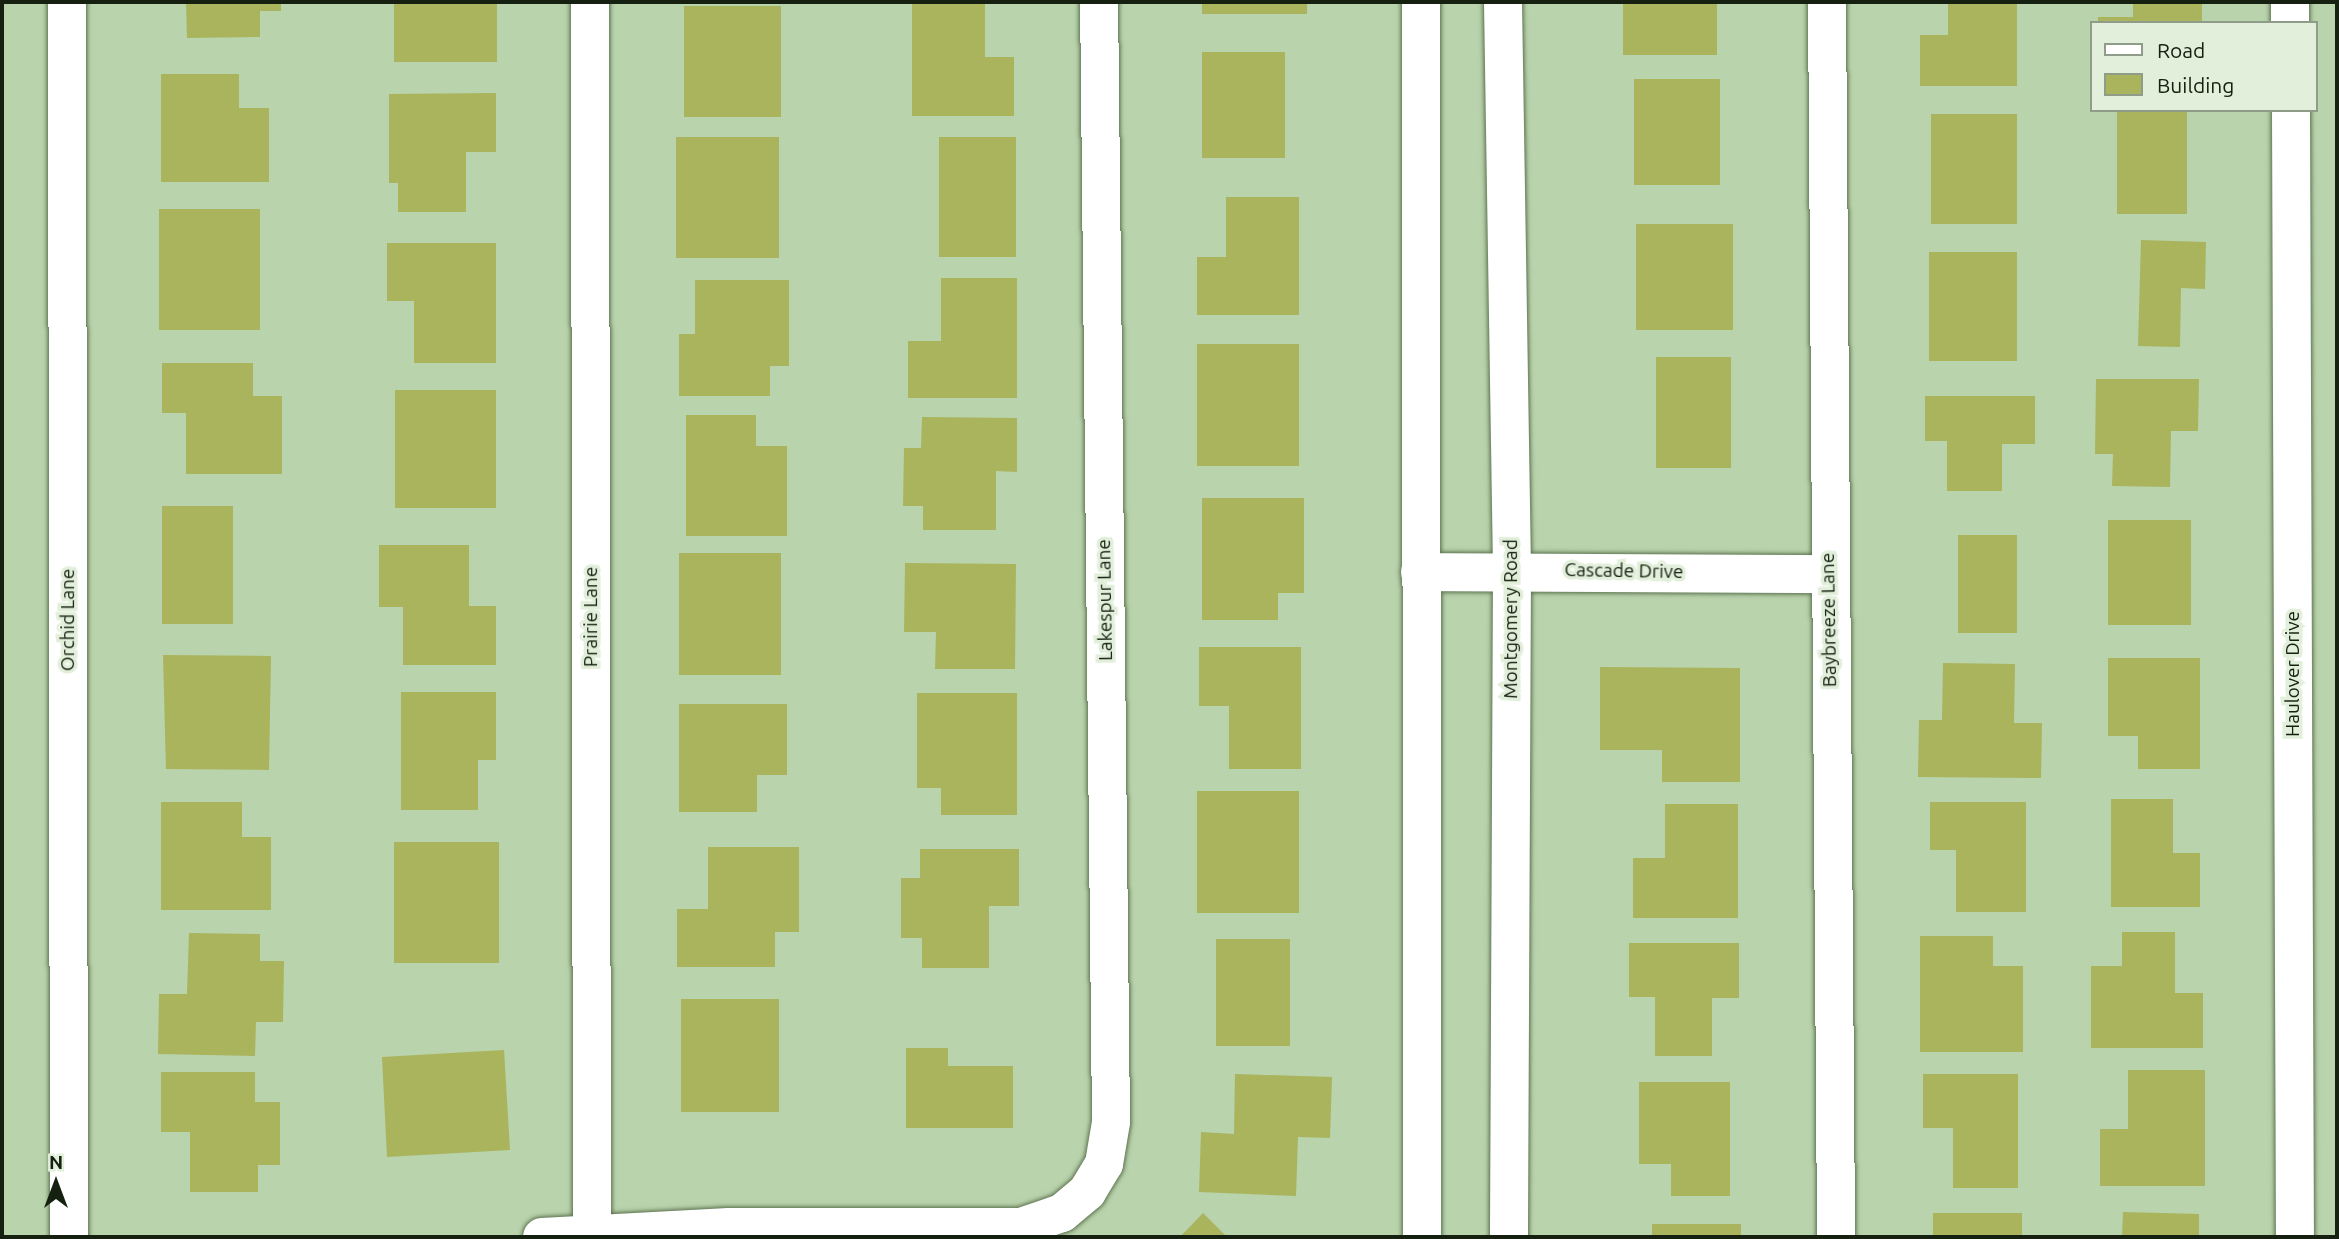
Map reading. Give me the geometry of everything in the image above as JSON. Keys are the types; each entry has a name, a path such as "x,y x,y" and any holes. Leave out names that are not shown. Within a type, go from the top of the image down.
{"street":[{"name":"Orchid Lane","path":"66,2 69,1237"},
{"name":"Prairie Lane","path":"590,2 592,1233"},
{"name":"Lakespur Lane","path":"592,1233 729,1227 1021,1227 1062,1213 1087,1192 1104,1164 1111,1122 1099,2"},
{"path":"1421,2 1422,1237"},
{"name":"Montgomery Road","path":"1503,2 1512,570 1509,1237"},
{"name":"Baybreeze Lane","path":"1827,2 1828,574 1836,1237"},
{"path":"2290,2 2290,21"},
{"name":"Haulover Drive","path":"2291,112 2295,1237"},
{"name":"Cascade Drive","path":"1420,572 1512,570 1828,574"},
{"path":"542,1237 592,1233"}],"building":[{"path":"186,2 281,2 281,11 260,11 260,37 187,38"},
{"path":"394,2 497,2 497,62 394,62"},
{"path":"1202,2 1307,2 1307,14 1202,14"},
{"path":"1623,2 1717,2 1717,55 1623,55"},
{"path":"1948,2 2017,2 2017,86 1920,86 1920,35 1948,35"},
{"path":"2133,2 2202,2 2202,21 2098,21 2098,17 2133,17"},
{"path":"912,3 985,3 985,57 1014,57 1014,116 912,116"},
{"path":"684,6 781,6 781,117 684,117"},
{"path":"1202,52 1285,52 1285,158 1202,158"},
{"path":"161,74 239,74 239,108 269,108 269,182 161,182"},
{"path":"1634,79 1720,79 1720,185 1634,185"},
{"path":"496,93 496,152 466,152 466,212 398,212 398,183 389,183 389,94"},
{"path":"2117,112 2187,112 2187,214 2117,214"},
{"path":"1931,114 2017,114 2017,224 1931,224"},
{"path":"676,137 779,137 779,258 676,258"},
{"path":"939,137 1016,137 1016,257 939,257"},
{"path":"1226,197 1299,197 1299,315 1197,315 1197,257 1226,257"},
{"path":"159,209 260,209 260,330 159,330"},
{"path":"1636,224 1733,224 1733,330 1636,330"},
{"path":"2141,240 2206,242 2205,289 2181,288 2180,347 2138,346"},
{"path":"387,243 496,243 496,363 414,363 414,301 387,301"},
{"path":"1929,252 2017,252 2017,361 1929,361"},
{"path":"941,278 1017,278 1017,398 908,398 908,341 941,341"},
{"path":"695,280 789,280 789,366 770,366 770,396 679,396 679,334 695,334"},
{"path":"1197,344 1299,344 1299,466 1197,466"},
{"path":"1656,357 1731,357 1731,468 1656,468"},
{"path":"162,363 253,363 253,396 282,396 282,474 186,474 186,413 162,413"},
{"path":"2096,379 2199,379 2198,431 2171,431 2170,487 2112,486 2113,454 2095,454"},
{"path":"395,390 496,390 496,508 395,508"},
{"path":"1925,396 2035,396 2035,444 2002,444 2002,491 1947,491 1947,441 1925,441"},
{"path":"686,415 756,415 756,446 787,446 787,536 686,536"},
{"path":"922,417 1017,418 1017,472 996,471 996,530 923,530 923,506 903,506 904,448 921,448"},
{"path":"1202,498 1304,498 1304,593 1278,593 1278,620 1202,620"},
{"path":"162,506 233,506 233,624 162,624"},
{"path":"2108,520 2191,520 2191,625 2108,625"},
{"path":"1958,535 2017,535 2017,633 1958,633"},
{"path":"379,545 469,545 469,606 496,606 496,665 403,665 403,607 379,607"},
{"path":"679,553 781,553 781,675 679,675"},
{"path":"905,563 1016,564 1015,669 935,669 936,632 904,632"},
{"path":"1199,647 1301,647 1301,769 1229,769 1229,706 1199,706"},
{"path":"163,655 271,656 269,770 166,769"},
{"path":"2108,658 2200,658 2200,769 2138,769 2138,736 2108,736"},
{"path":"1943,663 2015,664 2014,723 2042,723 2041,778 1918,777 1919,720 1942,720"},
{"path":"1600,667 1740,668 1740,782 1662,782 1662,750 1600,750"},
{"path":"401,692 496,692 496,760 478,760 478,810 401,810"},
{"path":"917,693 1017,693 1017,815 941,815 941,788 917,788"},
{"path":"679,704 787,704 787,775 757,775 757,812 679,812"},
{"path":"1197,791 1299,791 1299,913 1197,913"},
{"path":"2111,799 2173,799 2173,853 2200,853 2200,907 2111,907"},
{"path":"161,802 242,802 242,837 271,837 271,910 161,910"},
{"path":"1930,802 2026,802 2026,912 1956,912 1956,850 1930,850"},
{"path":"1665,804 1738,804 1738,918 1633,918 1633,858 1665,858"},
{"path":"394,842 499,842 499,963 394,963"},
{"path":"708,847 799,847 799,932 775,932 775,967 677,967 677,909 708,909"},
{"path":"920,849 1019,849 1019,906 989,906 989,968 922,968 922,938 901,938 901,878 920,878"},
{"path":"2122,932 2175,932 2175,993 2203,993 2203,1048 2091,1048 2091,966 2122,966"},
{"path":"189,933 260,934 260,961 284,961 283,1022 256,1022 255,1056 158,1054 159,994 187,994"},
{"path":"1920,936 1993,936 1993,966 2023,966 2023,1052 1920,1052"},
{"path":"1216,939 1290,939 1290,1046 1216,1046"},
{"path":"1629,943 1739,943 1739,998 1712,998 1712,1056 1655,1056 1655,997 1629,997"},
{"path":"681,999 779,999 779,1112 681,1112"},
{"path":"906,1048 948,1048 948,1066 1013,1066 1013,1128 906,1128"},
{"path":"504,1050 510,1150 387,1157 382,1057"},
{"path":"2128,1070 2205,1070 2205,1186 2100,1186 2100,1129 2128,1129"},
{"path":"161,1072 255,1072 255,1102 280,1102 280,1165 258,1165 258,1192 190,1192 190,1132 161,1132"},
{"path":"1235,1074 1332,1077 1330,1138 1298,1137 1296,1196 1199,1192 1201,1132 1234,1134"},
{"path":"1923,1074 2018,1074 2018,1188 1953,1188 1953,1128 1923,1128"},
{"path":"1639,1082 1730,1082 1730,1196 1671,1196 1671,1164 1639,1164"},
{"path":"2123,1212 2199,1214 2199,1237 2122,1237"},
{"path":"1203,1213 1227,1237 1180,1237"},
{"path":"1933,1213 2022,1213 2022,1237 1933,1237"},
{"path":"1652,1224 1741,1224 1741,1237 1652,1237"}]}
